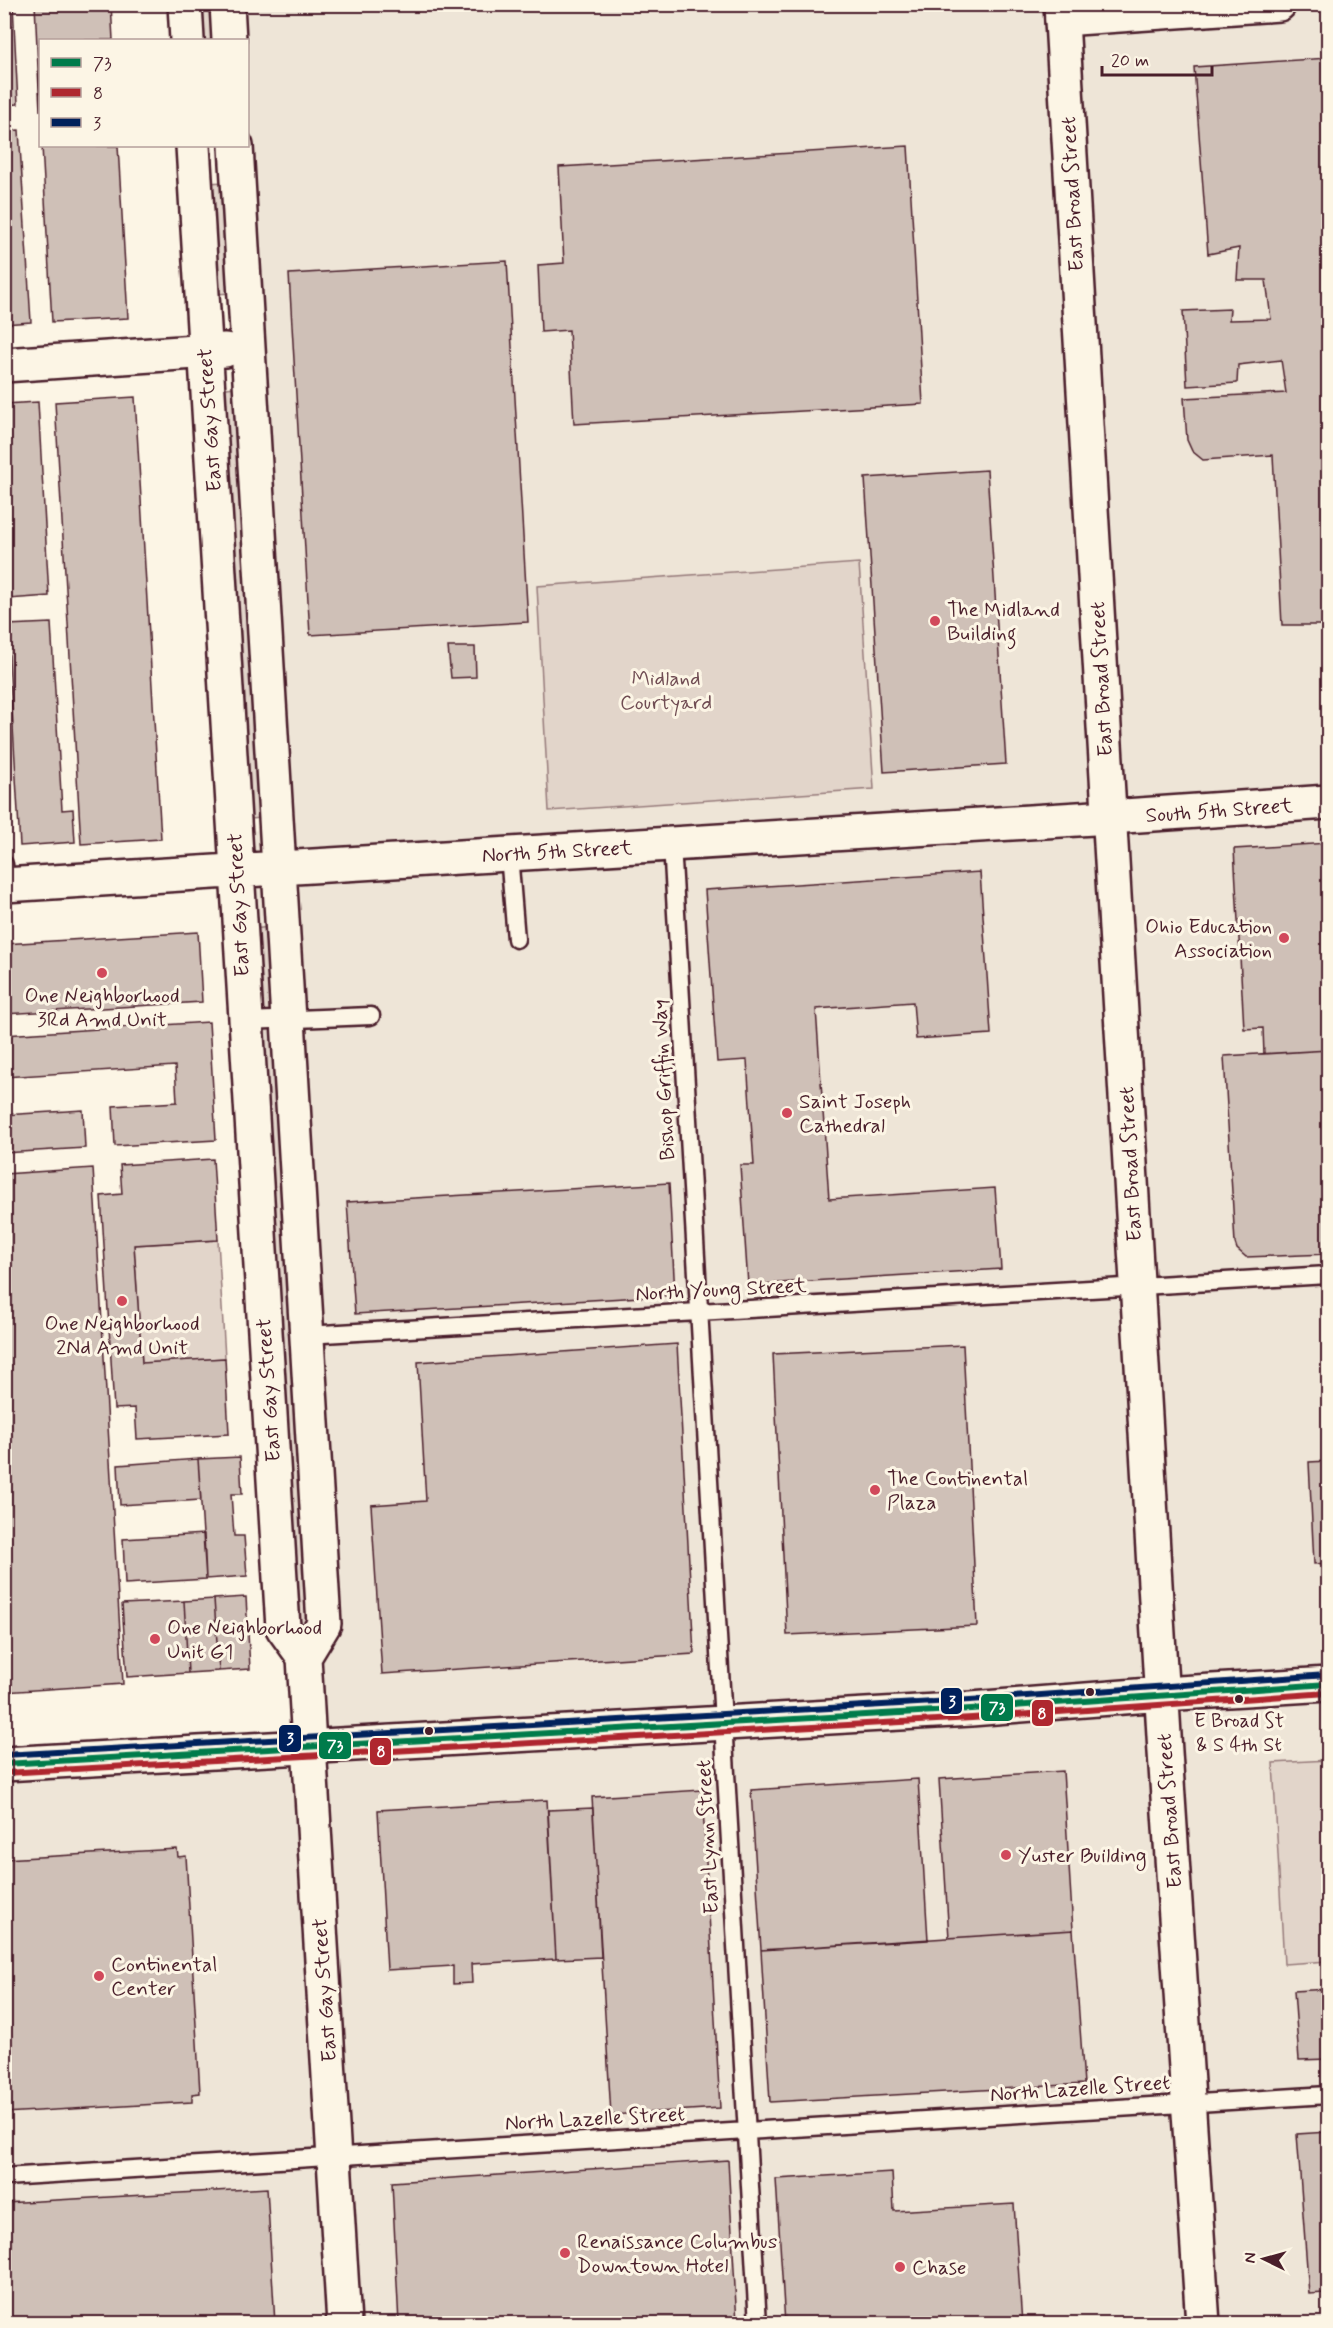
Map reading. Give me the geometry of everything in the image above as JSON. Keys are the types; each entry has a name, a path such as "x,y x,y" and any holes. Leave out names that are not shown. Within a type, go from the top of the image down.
{"street":[{"path":"185,4 187,39"},
{"path":"227,4 229,39"},
{"path":"1062,12 1279,4"},
{"name":"East Broad Street","path":"1062,12 1137,1287 1187,2104 1203,2324"},
{"name":"East Gay Street","path":"193,147 283,1628 304,1657 344,2324"},
{"name":"East Gay Street","path":"236,147 324,1624 304,1657"},
{"path":"4,364 248,348"},
{"name":"South 5th Street","path":"1110,818 1329,802"},
{"name":"North 5th Street","path":"5,878 279,869 1110,818"},
{"path":"4,1764 971,1709 1329,1684"}],"lane":[{"name":"Bishop Griffin Way","path":"672,844 699,1312"},
{"path":"509,854 516,939"},
{"path":"245,1021 371,1016"},
{"name":"North Young Street","path":"306,1335 1329,1275"},
{"name":"East Lynn Street","path":"699,1312 758,2324"},
{"name":"North Lazelle Street","path":"4,2176 1329,2095"}],"shaded area":[{"path":"227,5 1328,5 1328,2323 5,2324 5,1764 309,1745 244,930 243,833 274,827 248,147 249,39 229,39"}],"green space":[{"path":"185,5 227,5 229,39 187,39"},
{"path":"225,182 233,293 214,294 207,183"},
{"path":"250,385 274,817 237,820 219,389"},
{"name":"Midland Courtyard","path":"859,563 874,789 549,811 537,586"},
{"path":"278,926 324,1624 304,1657 283,1628 244,930"},
{"path":"218,1240 225,1358 142,1363 134,1245"},
{"path":"1328,1760 1328,1961 1284,1964 1273,1763"}],"building":[{"path":"4,4 13,4 18,104 4,105"},
{"path":"35,4 111,4 113,39 39,39 39,90"},
{"path":"1328,58 1328,625 1282,625 1273,455 1203,460 1192,451 1187,440 1184,398 1286,393 1281,360 1238,365 1237,383 1187,386 1183,311 1230,309 1229,320 1271,319 1266,280 1237,280 1239,248 1208,254 1194,67"},
{"path":"19,130 31,322 4,324 4,131"},
{"path":"908,146 923,404 574,424 569,330 541,332 538,265 564,263 559,167"},
{"path":"42,147 118,147 128,318 52,322"},
{"path":"507,261 528,622 310,635 289,274"},
{"path":"135,397 161,839 81,844 55,402"},
{"path":"38,402 49,596 8,599 4,539 4,404"},
{"name":"The Midland Building","path":"987,470 1006,764 884,772 865,478"},
{"path":"51,623 62,810 73,809 75,842 20,846 7,625"},
{"path":"448,647 475,647 476,677 451,678"},
{"name":"Ohio Education Association","path":"1328,843 1328,1050 1264,1054 1263,1028 1244,1029 1234,849"},
{"name":"Saint Joseph Cathedral","path":"980,872 991,1034 916,1039 913,1002 816,1009 829,1199 995,1188 1001,1269 748,1285 740,1165 754,1165 747,1060 717,1062 705,890"},
{"name":"One Neighborhood 3Rd Amd Unit","path":"198,932 202,1002 4,1014 4,944"},
{"path":"209,1022 216,1140 115,1146 113,1106 177,1102 175,1066 4,1077 4,1035"},
{"path":"1328,1050 1328,1254 1246,1257 1237,1249 1235,1243 1224,1056"},
{"path":"83,1110 85,1148 4,1153 4,1115"},
{"name":"One Neighborhood 2Nd Amd Unit","path":"213,1159 218,1240 134,1245 142,1363 225,1358 229,1434 137,1439 135,1408 114,1409 101,1196 122,1194 120,1165"},
{"path":"93,1168 123,1684 4,1692 4,1174"},
{"path":"669,1183 675,1295 355,1314 347,1202"},
{"path":"677,1344 694,1654 382,1674 371,1505 426,1501 418,1362"},
{"name":"The Continental Plaza","path":"963,1345 977,1626 787,1635 773,1354"},
{"path":"240,1457 242,1494 231,1494 234,1536 244,1536 247,1576 206,1579 198,1459"},
{"path":"198,1459 201,1500 120,1505 118,1465"},
{"path":"1328,1461 1328,1563 1314,1564 1309,1462"},
{"path":"204,1534 206,1579 125,1584 123,1539"},
{"path":"246,1597 250,1669 219,1671 214,1599"},
{"path":"214,1599 219,1671 188,1673 184,1601"},
{"name":"One Neighborhood Unit G1","path":"184,1601 188,1673 127,1677 122,1604"},
{"name":"Yuster Building","path":"1063,1771 1073,1930 949,1938 939,1779"},
{"path":"918,1779 928,1940 761,1950 751,1790"},
{"path":"702,1790 720,2108 611,2115 592,1797"},
{"path":"547,1800 556,1959 471,1964 472,1983 453,1984 453,1966 387,1970 378,1810"},
{"path":"593,1808 601,1957 556,1959 548,1810"},
{"name":"Continental Center","path":"177,1849 178,1857 186,1856 200,2093 192,2094 192,2102 4,2113 4,1859"},
{"path":"1073,1930 1084,2084 770,2102 761,1950"},
{"path":"1328,1989 1328,2059 1299,2060 1294,1991"},
{"path":"1328,2132 1328,2324 1326,2324 1324,2293 1309,2294 1297,2134"},
{"name":"Renaissance Columbus Downtown Hotel","path":"728,2160 737,2324 399,2324 392,2182"},
{"name":"Chase","path":"892,2172 894,2211 1014,2204 1022,2324 785,2324 776,2179"},
{"path":"267,2188 275,2324 4,2324 4,2203"}],"transit line":[{"name":"3","path":"4,1755 970,1700 1327,1675"},
{"name":"73","path":"4,1764 971,1709 1328,1684"},
{"name":"8","path":"5,1773 972,1718 1328,1693"}],"place":[{"name":"The Midland Building","path":"935,621"},
{"name":"Ohio Education Association","path":"1284,938"},
{"name":"One Neighborhood 3Rd Amd Unit","path":"102,973"},
{"name":"Saint Joseph Cathedral","path":"787,1113"},
{"name":"One Neighborhood 2Nd Amd Unit","path":"122,1301"},
{"name":"The Continental Plaza","path":"875,1490"},
{"name":"One Neighborhood Unit G1","path":"155,1639"},
{"name":"E Broad St & S 4th St","path":"1239,1699"},
{"name":"Yuster Building","path":"1006,1855"},
{"name":"Continental Center","path":"99,1976"},
{"name":"Renaissance Columbus Downtown Hotel","path":"565,2253"},
{"name":"Chase","path":"900,2267"}]}
